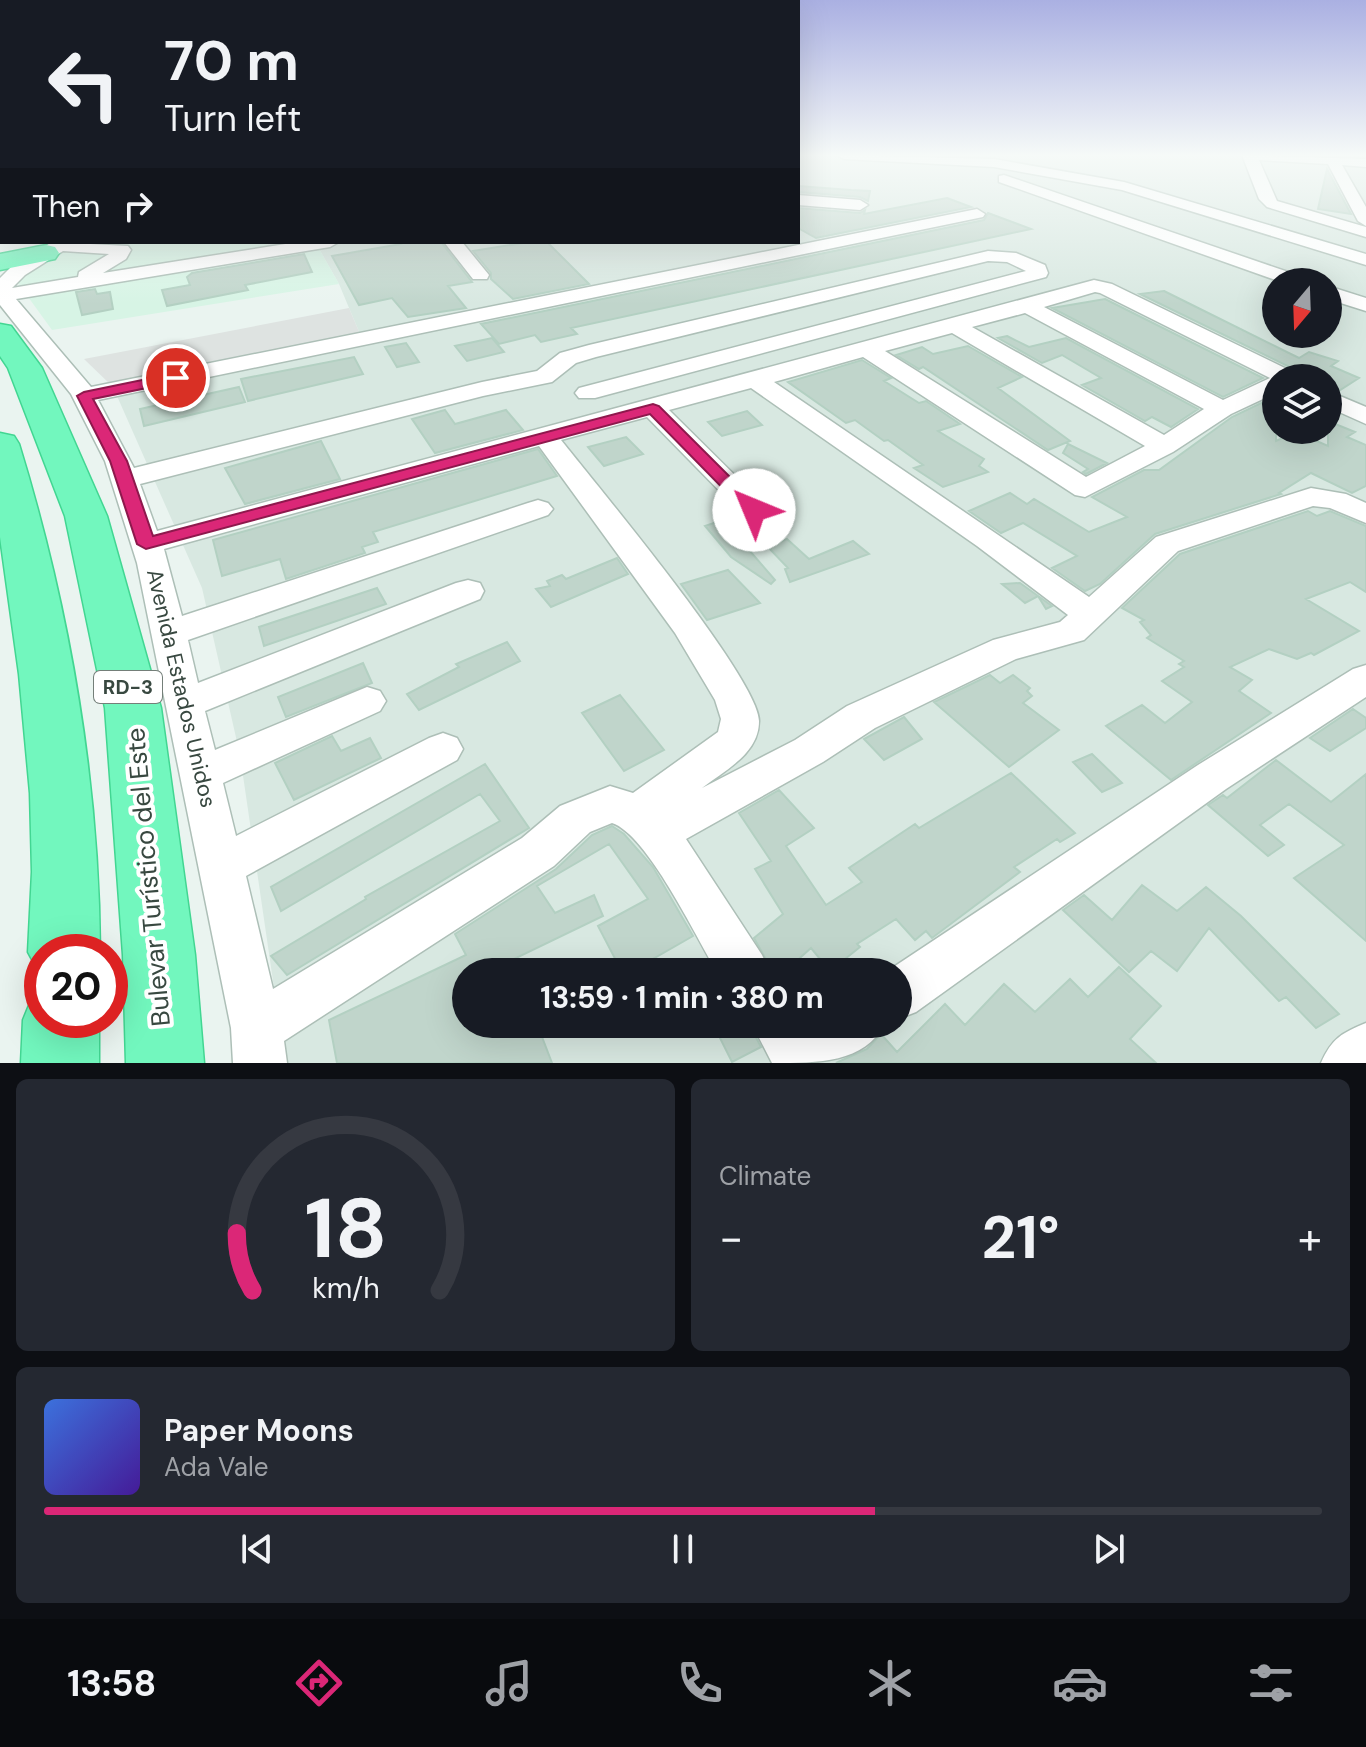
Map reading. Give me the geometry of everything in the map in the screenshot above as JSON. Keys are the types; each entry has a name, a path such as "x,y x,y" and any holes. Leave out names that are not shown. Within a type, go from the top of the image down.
{"highway":[{"name":"Bulevar Turístico del Este","path":"5,289 25,368 86,516 133,708 159,955 165,1063"},
{"path":"0,444 18,506 58,744 67,901 65,934"},
{"path":"60,1063 61,1038"}],"street":[{"path":"855,205 860,205"},
{"path":"1076,205 1262,269"},
{"path":"1185,205 1366,260"},
{"path":"1274,205 1366,232"},
{"path":"84,396 977,214"},
{"path":"5,289 66,285 271,247 306,244"},
{"path":"455,244 480,275"},
{"path":"5,289 57,247 122,250 120,255 91,274 66,285"},
{"path":"125,479 482,389 544,377 568,358 999,254 1038,269 1039,273 587,393"},
{"path":"5,289 220,269"},
{"path":"146,544 869,351 1094,286 1105,288 1262,366"},
{"name":"Avenida Estados Unidos","path":"5,289 84,396 125,479 170,633 259,1046"},
{"path":"1342,297 1366,305"},
{"path":"789,304 832,328"},
{"path":"1027,306 1222,409"},
{"path":"736,317 775,344"},
{"path":"955,326 1164,446"},
{"path":"869,351 1085,489 1164,446 1222,409 1262,390"},
{"path":"757,381 988,539 1090,614"},
{"path":"1342,405 1366,417"},
{"path":"653,409 754,510"},
{"path":"545,437 687,625 733,698 740,719 735,741 648,823"},
{"path":"648,823 809,751 861,717 1005,649 1072,631 1167,544 1311,497 1336,500 1366,514"},
{"path":"170,633 538,509"},
{"path":"186,703 468,591"},
{"path":"912,984 1212,777 1366,679"},
{"path":"202,774 367,701"},
{"path":"222,866 443,749"},
{"path":"259,1046 538,852 575,819 610,804 648,823 736,958"},
{"path":"787,1038 804,1063 839,1038"},
{"path":"1348,1063 1366,1049"}],"shaded area":[{"path":"800,205 1366,205 1366,1063 285,1063 240,755 202,588 113,387 360,334 339,284 318,247 251,257 268,244 800,244"},
{"path":"73,244 268,244 253,255 318,247 339,284 52,330 18,283 39,264"},
{"path":"349,308 360,334 113,387 84,359"}],"building":[{"path":"913,205 971,207 816,238 800,229 800,208 860,213 865,210 864,214"},
{"path":"1319,205 1346,205 1351,214 1318,209"},
{"path":"988,213 1031,229 571,328 577,334 541,342 535,335 499,344 481,324 984,220"},
{"path":"401,244 443,244 472,282 448,286 466,308 408,317 392,298 359,305 332,256"},
{"path":"517,244 549,244 589,284 513,299 491,279 491,273 473,251"},
{"path":"304,254 312,272 245,285 248,290 167,306 162,290 190,285 187,277 192,273"},
{"path":"95,289 97,294 110,292 113,309 82,315 76,292"},
{"path":"1164,291 1262,340 1262,348 1279,348 1299,358 1309,352 1338,361 1334,364 1284,364 1140,294"},
{"path":"1105,299 1262,378 1223,397 1052,308"},
{"path":"1007,336 1029,347 1066,338 1198,409 1171,427 1152,417 1145,421 1082,385 1101,378 1062,355 1042,363 998,338"},
{"path":"492,338 504,352 467,361 455,346"},
{"path":"406,343 419,362 397,367 385,347"},
{"path":"968,346 1022,377 998,388 1070,441 1048,450 923,367 919,369 896,355 922,347 933,354"},
{"path":"354,357 363,374 248,401 241,379"},
{"path":"862,360 891,378 884,381 919,403 926,401 960,424 938,431 984,459 979,466 988,472 943,487 914,468 923,465 888,440 884,441 855,420 846,423 788,382"},
{"path":"1342,371 1359,378 1342,389"},
{"path":"239,387 245,402 144,426 140,409"},
{"path":"1262,403 1262,444 1328,446 1342,444 1342,427 1355,432 1347,437 1366,445 1366,486 1352,493 1311,473 1281,494 1155,534 1100,584 1085,591 1052,568 1077,556 1023,523 1001,533 969,511 1010,493 1027,504 1034,499 1089,532 1127,517 1092,497 1144,470 1159,470 1232,417"},
{"path":"445,410 455,424 506,410 523,430 435,453 412,419"},
{"path":"747,411 762,425 722,436 708,422"},
{"path":"626,437 643,454 604,466 588,447"},
{"path":"321,441 340,479 245,504 225,468"},
{"path":"1068,444 1107,463 1086,474 1083,472 1088,469 1063,453"},
{"path":"538,449 557,476 373,532 378,542 362,547 365,553 286,579 280,559 222,576 213,540"},
{"path":"1308,511 1317,516 1330,511 1366,526 1366,592 1350,582 1306,599 1359,631 1314,655 1311,653 1297,659 1269,649 1230,667 1252,680 1239,691 1271,713 1171,780 1106,726 1142,705 1165,723 1192,702 1162,681 1184,667 1179,664 1184,661 1147,638 1151,635 1140,622 1144,620 1122,608 1180,554"},
{"path":"723,520 775,580 771,584 731,557 705,526"},
{"path":"787,539 809,559 853,541 869,554 790,582 785,569 788,568 768,547"},
{"path":"617,558 628,574 551,607 536,589 550,586 547,581 562,575 566,579"},
{"path":"728,570 760,603 707,620 681,584"},
{"path":"1020,583 1052,606 1046,609 1038,596 1025,603 1002,584"},
{"path":"377,588 386,604 264,646 259,627"},
{"path":"507,642 520,661 419,710 407,694 459,667 456,664"},
{"path":"363,663 372,683 286,717 278,697"},
{"path":"990,675 1000,683 1013,675 1030,688 1027,691 1032,696 1023,703 1059,730 1009,767 934,702"},
{"path":"620,695 664,750 624,771 582,713"},
{"path":"1353,709 1366,718 1366,728 1330,751 1310,738"},
{"path":"904,717 922,739 884,760 864,739"},
{"path":"332,736 341,751 370,738 381,758 294,800 275,763"},
{"path":"1092,754 1122,783 1102,792 1073,762"},
{"path":"1276,760 1331,802 1366,774 1366,941 1294,878 1344,845 1289,804 1260,825 1284,845 1268,856 1208,805 1223,795 1227,798"},
{"path":"485,764 529,828 287,975 271,956 365,897 500,821 480,794 281,911 271,887"},
{"path":"1011,773 1075,833 1060,842 1057,839 1014,867 1020,872 932,938 926,931 915,940 896,919 857,944 860,947 846,958 819,958 811,948 800,958 765,958 754,938 783,914 755,869 771,861 739,813 779,790 814,828 786,846 826,905 862,882 849,868 915,824 919,828"},
{"path":"612,826 624,834 653,867 693,936 655,958 615,958 598,926 648,899 609,844 537,886 555,913 594,895 603,916 516,958 460,958 466,955 455,934 556,869 592,835"},
{"path":"1142,885 1177,911 1206,887 1241,916 1339,1014 1316,1028 1286,997 1279,1001 1209,928 1177,971 1151,951 1129,972 1063,910 1084,895 1112,920"},
{"path":"452,962 452,1038 542,1038 552,1063 337,1063 329,1020"},
{"path":"1119,967 1161,1006 1130,1039 1156,1063 836,1063 867,1049 877,1038 885,1038 897,1052 945,1004 965,1025 1004,984 1035,1012 1070,979 1088,997"},
{"path":"720,1038 756,1038 761,1047 732,1062"}],"route":[{"path":"176,378 84,396 118,461 146,544 653,409 754,510"}]}
